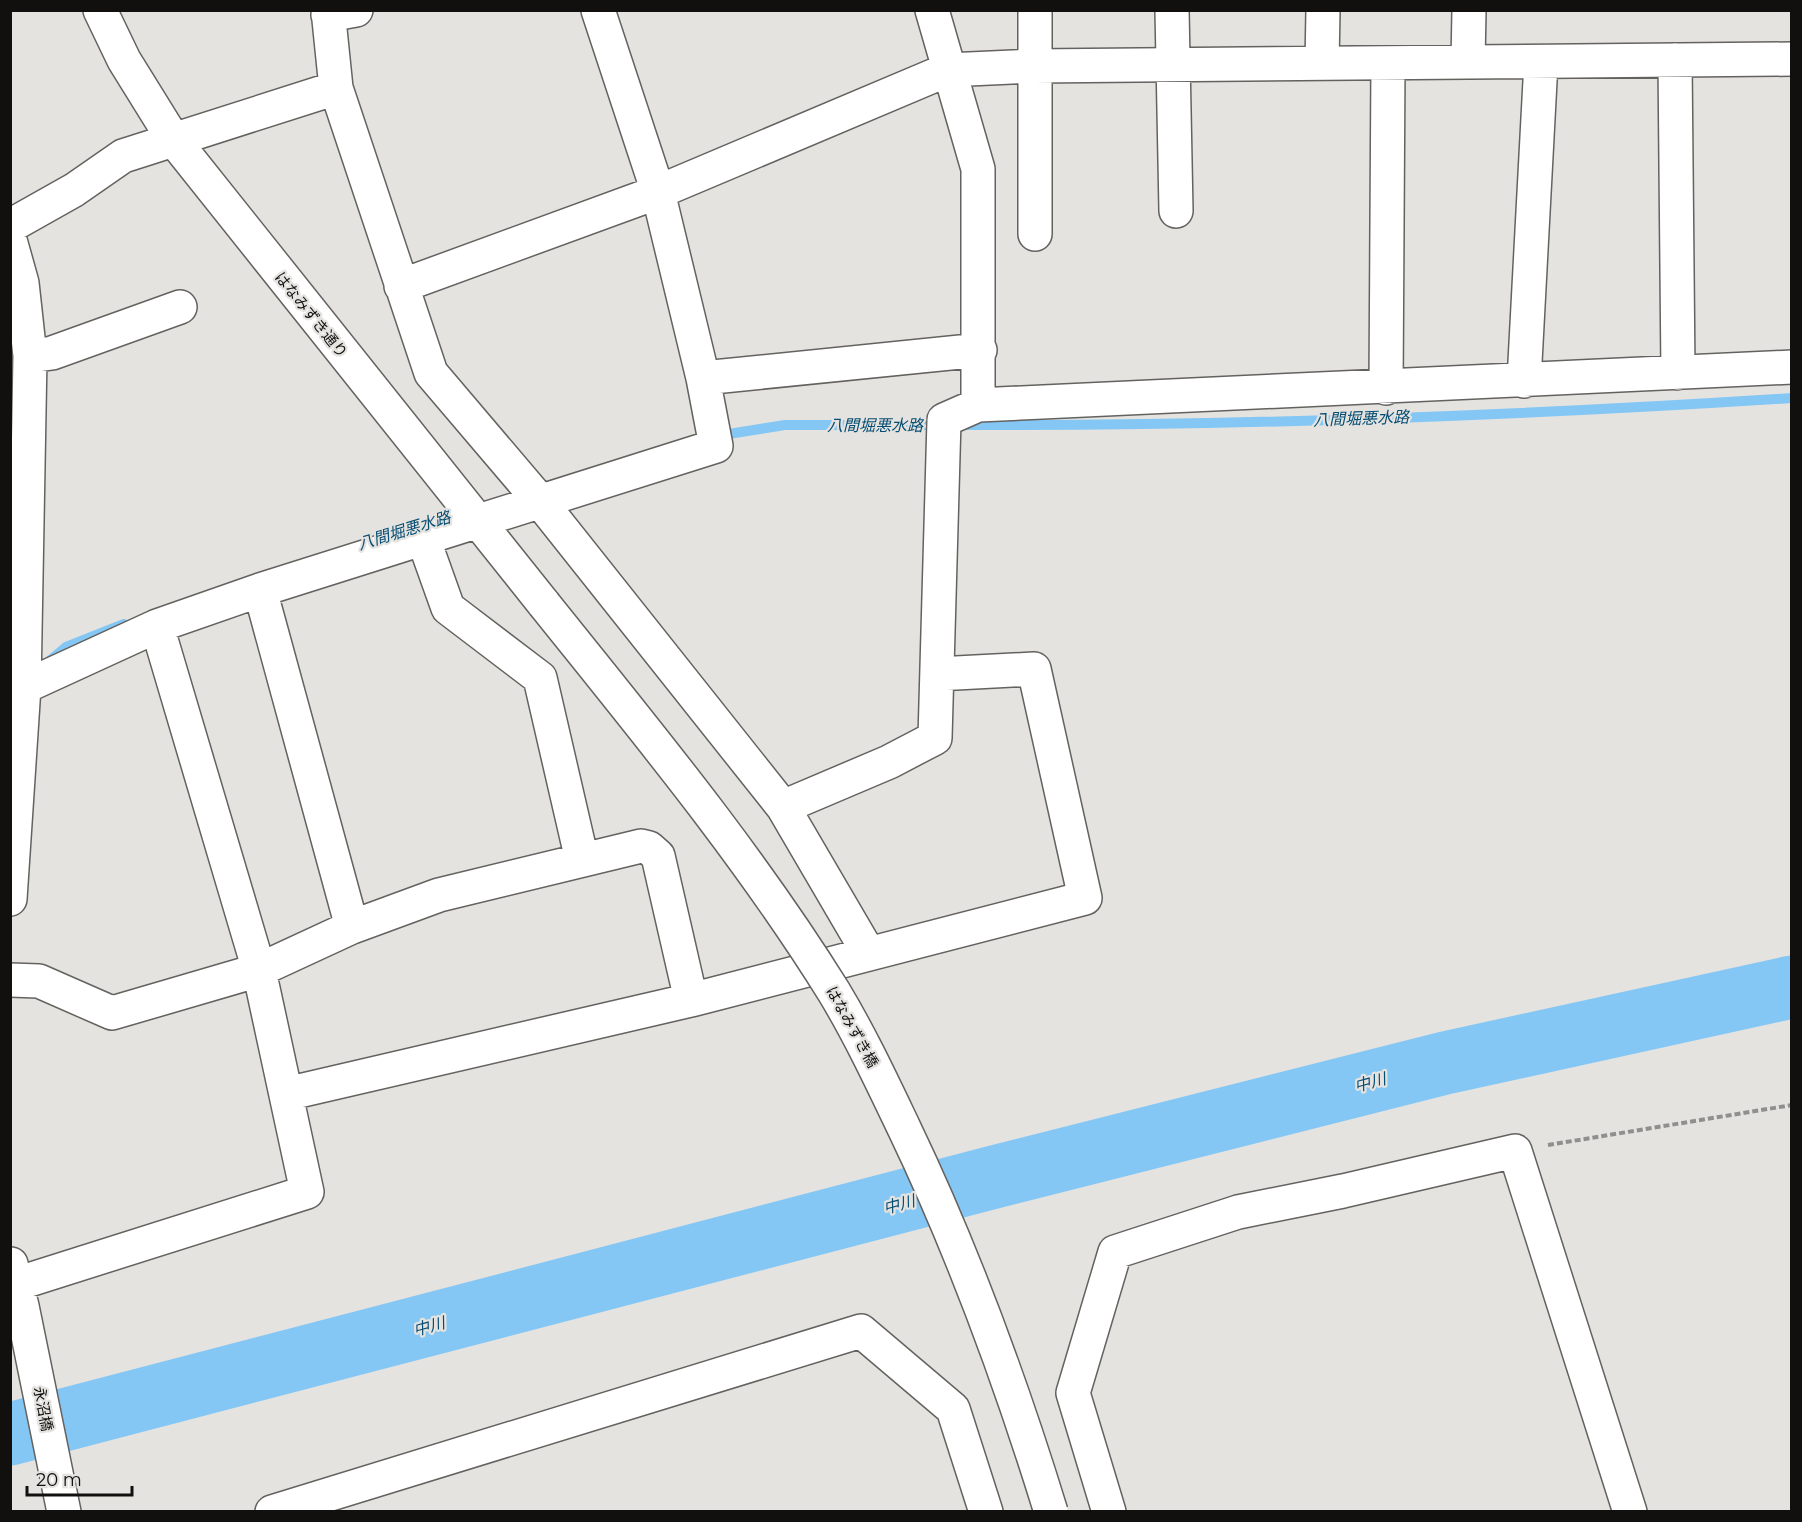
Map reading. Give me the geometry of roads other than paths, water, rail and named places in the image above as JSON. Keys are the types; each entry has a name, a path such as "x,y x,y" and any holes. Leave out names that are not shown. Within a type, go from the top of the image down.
{"street":[{"name":"はなみずき通り","path":"100,10 124,60 173,139 241,228 544,604"},
{"path":"19,679 157,626 260,590 423,538 471,514 530,490 716,446 703,378 658,192 598,10"},
{"path":"932,10 978,169 980,350 978,405"},
{"path":"1035,10 1035,234"},
{"path":"1172,10 1176,211"},
{"path":"1322,63 1323,10"},
{"path":"1468,62 1469,10"},
{"path":"337,12 336,88 431,373 530,490 783,807 869,954"},
{"path":"401,286 658,192 948,70 1034,66 1791,59"},
{"path":"1675,60 1678,373"},
{"path":"1524,381 1541,62"},
{"path":"1386,388 1388,63"},
{"path":"10,226 74,190 123,156 336,88"},
{"path":"10,240 22,283 30,356 10,899"},
{"path":"30,356 52,354 180,307"},
{"path":"703,378 980,350"},
{"path":"783,807 889,762 935,738 944,420 978,405 1386,388 1791,367"},
{"path":"423,538 448,608 540,678 582,860"},
{"path":"260,590 352,927"},
{"name":"はなみずき橋","path":"544,604 708,809 835,994 884,1085 971,1277 1019,1408 1051,1512"},
{"path":"15,1285 307,1192 259,970 157,626"},
{"path":"286,1094 691,1000 1085,898 1034,669 936,674"},
{"path":"10,980 39,981 112,1013 259,970 352,927 439,895 641,846 649,848 658,856 691,1000"},
{"path":"1109,1512 1073,1393 1115,1251 1238,1212 1342,1191 1515,1151 1630,1512"},
{"name":"永沼橋","path":"15,1285 64,1512"},
{"path":"272,1512 861,1331 953,1409 986,1512"}],"waterway":[{"name":"八間堀悪水路","path":"958,425 1166,424 1375,419 1792,398"},
{"name":"八間堀悪水路","path":"716,436 785,425 940,425"},
{"name":"八間堀悪水路","path":"48,662 66,647 124,624"},
{"name":"中川","path":"10,1434 998,1176 1445,1063 1792,987"}]}
